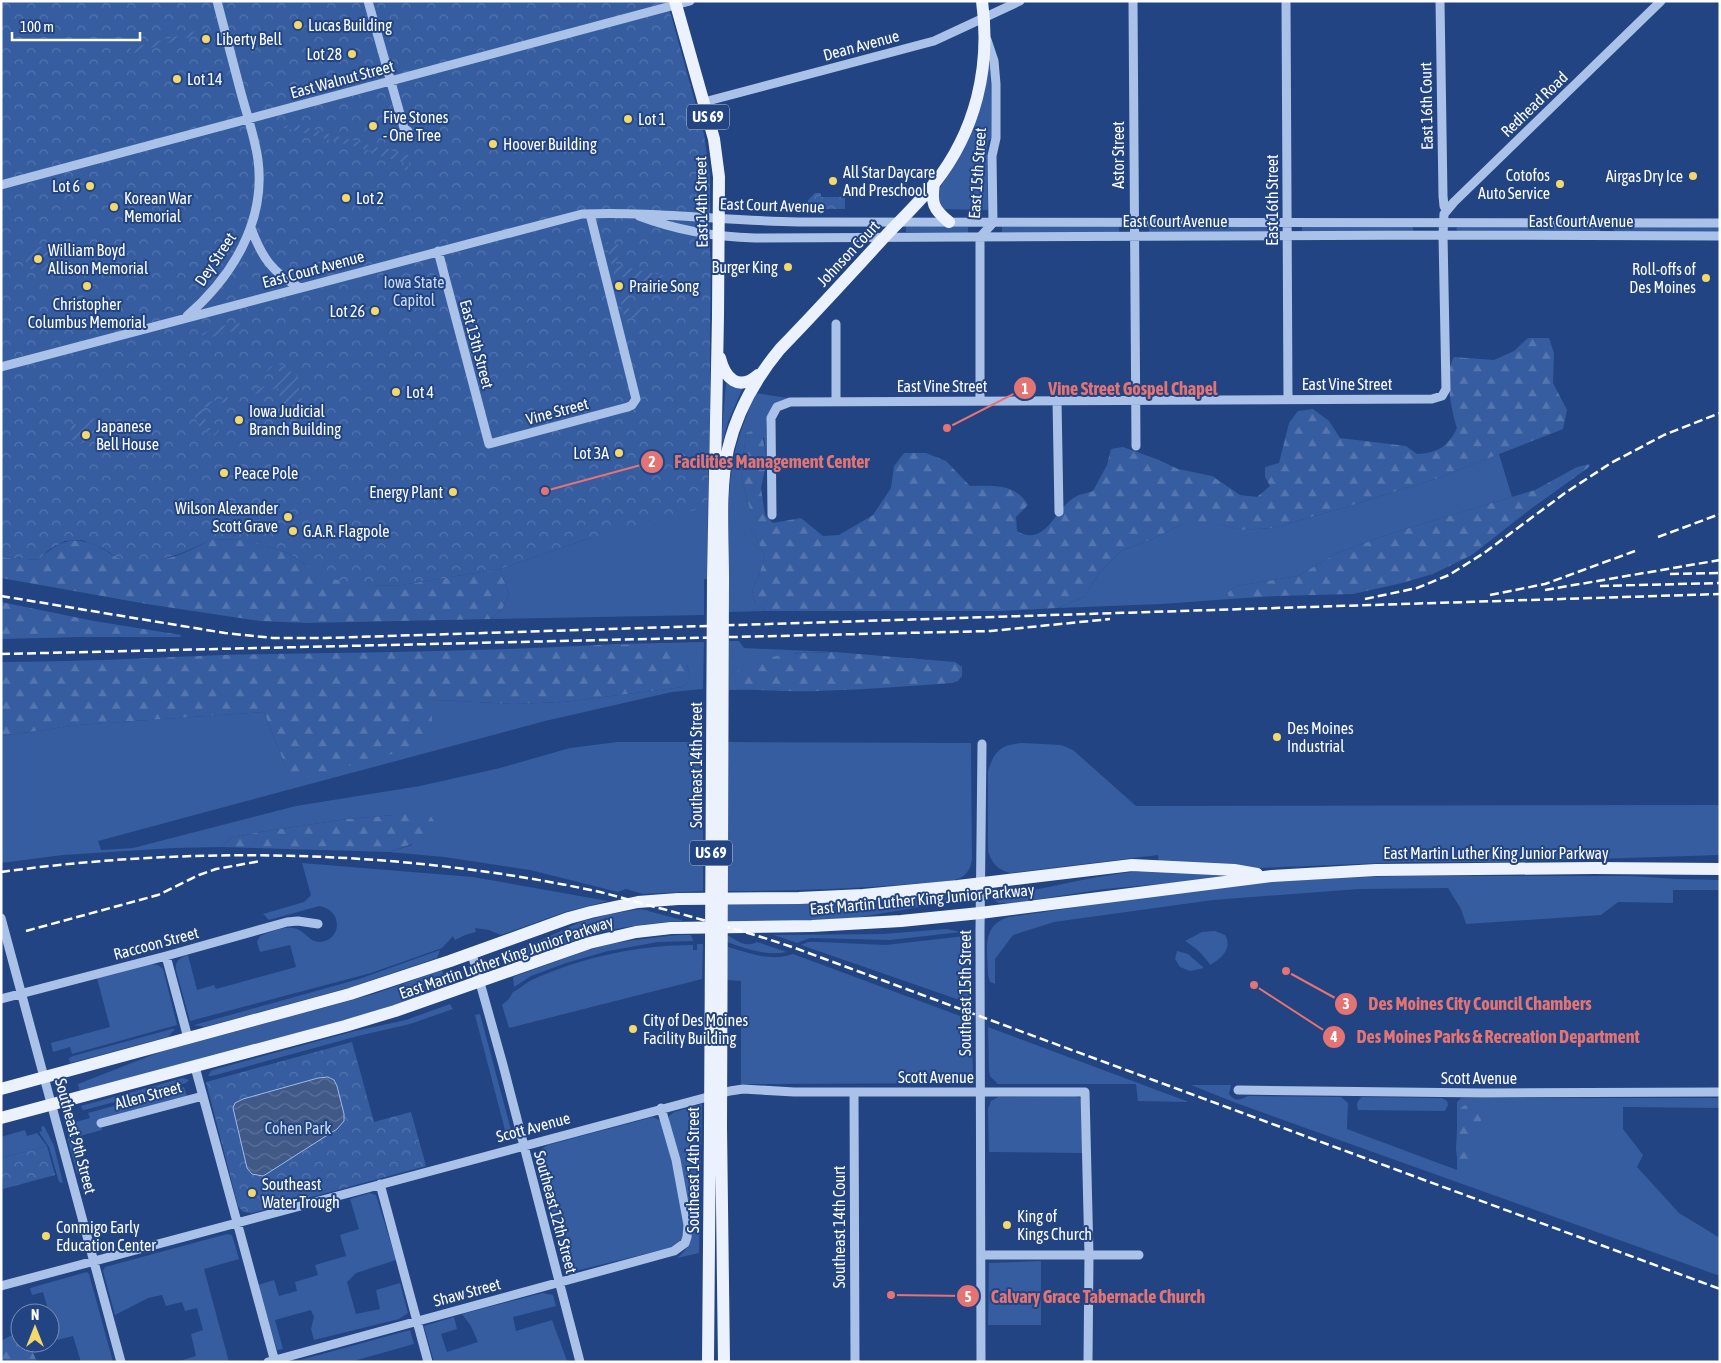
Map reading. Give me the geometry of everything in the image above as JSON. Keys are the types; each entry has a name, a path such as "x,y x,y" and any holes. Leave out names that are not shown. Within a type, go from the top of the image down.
{"main road":[{"name":"East 15th Street","path":"966,129 978,95 982,70 986,36 982,1"},
{"name":"East 14th Street","path":"675,3 714,139 717,159 720,218 717,348"},
{"name":"Johnson Court","path":"763,370 780,349 934,184 960,143 966,129"},
{"path":"934,184 932,197 934,207 949,222"},
{"path":"717,348 722,367 735,382 743,384 750,381 763,370"},
{"name":"Southeast 14th Street","path":"708,1362 715,1127 718,579 717,348"},
{"name":"Southeast 14th Street","path":"718,579 728,450 741,409 763,370"},
{"name":"East Martin Luther King Junior Parkway","path":"1,1089 350,994 472,954 568,918 638,902 678,899 799,898 863,895 980,884 1132,865 1234,870 1272,876"},
{"name":"East Martin Luther King Junior Parkway","path":"1,1118 360,1022 589,942 636,932 681,928 862,924 980,913 1272,876 1376,870 1720,869"},
{"name":"Southeast 14th Street","path":"715,1127 724,1362"}],"street":[{"name":"Dey Street","path":"185,318 212,293 244,247 251,228 258,196 258,160 217,1"},
{"path":"368,1 404,128 408,131"},
{"name":"East Walnut Street","path":"1,185 391,82 675,3 690,1"},
{"name":"Dean Avenue","path":"704,102 934,41 1020,1"},
{"name":"Astor Street","path":"1133,1 1136,446"},
{"name":"East 16th Street","path":"1286,1 1288,399"},
{"name":"East 16th Court","path":"1440,1 1443,202 1446,210"},
{"name":"Redhead Road","path":"1446,210 1661,1"},
{"name":"East 15th Street","path":"980,400 980,237 993,223 992,156 996,133 995,73 992,54 986,36"},
{"path":"1443,235 1443,222 1446,210"},
{"name":"East Court Avenue","path":"1,367 563,218 590,214 667,214 770,221 993,223 1720,223"},
{"name":"Vine Street","path":"489,444 632,405 636,399 590,214"},
{"name":"East Court Avenue","path":"634,215 666,226 719,235 755,238 1443,235 1720,236"},
{"path":"1609,224 1609,236"},
{"path":"251,228 258,247 268,264 289,282 300,288"},
{"name":"East Vine Street","path":"772,515 771,418 776,407 790,402 1432,399 1442,396 1446,389 1443,235"},
{"name":"East 13th Street","path":"438,252 489,444"},
{"path":"836,324 836,402"},
{"path":"1057,400 1059,512"},
{"name":"Southeast 15th Street","path":"981,1362 980,884 982,744"},
{"name":"Southeast 9th Street","path":"1,918 121,1362"},
{"name":"Raccoon Street","path":"1,999 287,922 298,921 318,924"},
{"name":"Southeast 12th Street","path":"472,954 580,1362"},
{"path":"166,956 188,1038"},
{"path":"195,1067 273,1361"},
{"name":"Scott Avenue","path":"1,1286 687,1101 743,1089 854,1092 1086,1092 1089,1255"},
{"name":"Scott Avenue","path":"1238,1090 1484,1093 1720,1092"},
{"name":"Southeast 14th Court","path":"854,1092 855,1362"},
{"name":"Allen Street","path":"101,1123 203,1096"},
{"name":"Shaw Street","path":"273,1361 674,1251 685,1243 688,1225 676,1160 661,1108"},
{"path":"380,1184 428,1362"},
{"path":"981,1255 1139,1255"},
{"path":"1088,1362 1089,1255"}],"green space":[{"name":"Iowa State Capitol","path":"1,1 667,1 704,134 710,176 710,418 707,507 593,537 500,569 401,585 370,586 332,579 313,570 289,553 243,540 213,539 182,553 163,559 143,562 118,558 104,549 82,540 65,541 50,549 38,560 1,557"},
{"path":"207,28 209,32 132,53 130,51 131,48"},
{"path":"990,61 992,139 989,140 987,146 988,209 940,209 936,194 962,152"},
{"path":"294,124 380,148 375,152 281,127"},
{"path":"384,148 411,156 407,171 404,170 405,163 377,155"},
{"path":"815,193 821,193 821,197 845,197 845,209 808,209 808,200"},
{"path":"1149,226 1273,226 1273,232 1149,232"},
{"path":"1302,226 1413,226 1413,232 1302,232"},
{"path":"1458,226 1601,228 1600,231 1458,231 1456,229"},
{"path":"1720,226 1720,232 1616,232 1613,229 1614,227"},
{"path":"906,227 968,227 968,233 906,232"},
{"path":"1002,227 1119,227 1119,232 1002,232"},
{"path":"606,242 620,245 616,265 666,276 664,286 614,275"},
{"path":"33,246 44,247 50,254 50,264 44,270 35,271 27,264 27,252"},
{"path":"711,256 707,579 704,579 704,615 490,619 502,610 509,594 500,569 593,537"},
{"path":"623,293 629,293 629,309 641,309 641,319 627,319 621,307"},
{"path":"241,323 241,331 225,332 205,340 202,334 216,327"},
{"path":"1528,338 1549,338 1554,353 1553,383 1567,410 1563,429 1438,478 1273,528 1241,530 1219,524 1182,524 1152,539 1121,551 1100,572 1084,597 1058,608 1001,611 766,611 755,603 752,590 765,556 751,528 751,513 741,477 746,433 761,428 767,460 761,488 765,515 773,523 801,518 823,536 839,535 873,515 891,488 894,466 904,453 926,453 946,461 970,486 1003,487 1017,493 1028,505 1016,517 1017,531 1027,535 1043,531 1068,502 1077,496 1093,491 1107,465 1111,449 1123,447 1178,469 1212,476 1240,495 1257,497 1270,486 1265,477 1265,467 1279,463 1289,423 1298,411 1313,409 1329,421 1340,438 1406,446 1417,454 1436,450 1450,440 1457,428 1449,382 1449,372 1454,357 1494,360 1514,351"},
{"path":"279,364 296,375 303,405 283,411 278,388 251,395 250,391 281,381 283,375 277,369 266,372 270,367"},
{"path":"726,382 743,387 728,422 723,441 721,441"},
{"path":"756,393 788,398 772,408 769,415 766,432 767,460 764,438 746,433 741,477 751,513 751,528 765,556 752,590 755,603 766,611 729,612 729,490 739,436"},
{"path":"228,397 229,401 202,408 208,428 218,428 219,431 214,436 209,434 198,424 195,415 196,410 199,405"},
{"path":"94,418 101,423 97,437 80,444 69,438 73,424 83,428"},
{"path":"1499,454 1512,497 1392,533 1337,553 1298,576 1236,586 1227,593 1230,599 1058,608 1084,597 1100,572 1121,551 1152,539 1182,524 1219,524 1241,530 1273,528 1438,478"},
{"path":"1590,464 1589,467 1528,511 1472,555 1433,574 1353,594 1230,599 1227,593 1236,586 1298,576 1337,553 1392,533 1535,490 1577,467"},
{"path":"213,539 243,540 289,553 313,570 370,586 401,585 500,569 509,594 502,610 490,619 307,623 260,621 147,604 1,578 1,557 38,560 54,548 68,541 93,544 120,558 163,559 176,556"},
{"path":"1,602 94,621 181,635 180,637 1,639"},
{"path":"729,641 739,641 744,648 835,652 796,653 729,677"},
{"path":"704,642 703,689 672,692 545,721 98,841 101,850 133,848 296,806 420,786 500,768 570,748 618,742 703,742 703,891 643,894 626,889 618,892 530,870 444,857 389,852 412,845 395,815 347,819 254,833 232,838 221,847 63,855 1,863 1,736 78,725 264,712 287,770 430,712 430,702 438,700 514,704 563,702 683,687 689,680 688,666 649,647 616,644"},
{"path":"616,644 655,647 674,653 682,658 687,665 689,680 683,687 563,702 514,704 438,700 430,703 434,735 428,744 305,778 294,777 287,770 264,712 78,725 1,736 1,662 468,650"},
{"path":"835,652 955,662 962,667 962,676 958,681 952,683 868,689 806,691 729,690 729,677 741,669 766,658 792,654"},
{"path":"728,742 971,743 972,859 969,870 960,878 943,882 797,890 728,891"},
{"path":"1022,743 1061,745 1073,750 1136,806 1720,805 1720,855 1503,862 1407,862 1258,868 1159,864 1158,855 1010,873 996,865 988,851 988,771 993,758 999,750 1008,745"},
{"path":"426,809 434,821 431,833 421,841 389,852 221,847 232,838 254,833 347,819 395,815"},
{"path":"302,863 473,877 608,901 565,912 501,935 489,930 475,928 476,932 455,940 453,936 442,948 371,973 190,1021 176,970 177,962 183,957 188,955 197,990 214,985 216,989 296,967 290,945 260,952 257,942 260,936 278,930 293,928 300,930 317,942 328,940 333,936 337,924 336,918 327,908 319,906 269,920 263,914 304,902 311,895"},
{"path":"1151,870 1238,877 1104,889 1015,903 999,903 995,901 1001,897 1076,881 1113,874"},
{"path":"1399,876 1632,876 1720,880 1720,890 1673,890 1673,903 1618,902 1601,915 1466,924 1461,909 1448,888 1359,889 1213,900 1054,922 1013,935 995,959 995,984 990,982 988,976 987,949 990,933 993,926 1009,917 1163,893 1222,886 1310,879"},
{"path":"941,894 955,895 955,898 919,907 855,918 728,921 728,905 786,904"},
{"path":"641,909 682,921 610,930 587,936 508,964 505,956 583,921"},
{"path":"946,929 961,932 890,940 810,938 797,943 774,935 883,934"},
{"path":"1215,931 1225,935 1228,944 1225,953 1210,965 1199,952 1185,941 1202,932"},
{"path":"677,935 691,935 693,941 658,942 608,951 566,963 531,976 514,987 513,977 585,951 610,944"},
{"path":"727,935 745,944 757,942 787,952 772,953 749,949 727,942"},
{"path":"965,936 970,950 971,1004 801,945 808,942 819,942 886,945"},
{"path":"697,944 703,944 702,979 509,1028 502,1005 513,992 532,980 571,965 611,954 652,947 693,945 693,950 697,950"},
{"path":"728,947 768,957 793,954 971,1020 973,1071 969,1078 962,1083 741,1084 741,981 727,980"},
{"path":"440,950 437,958 348,988 204,1027 194,1025 359,979"},
{"path":"1177,951 1188,954 1204,968 1190,971 1180,967 1175,959"},
{"path":"151,964 158,965 163,969 177,1025 72,1054 70,1047 53,1052 51,1043 110,1027 97,978"},
{"path":"442,970 447,986 376,1011 80,1092 78,1084 160,1052 374,994"},
{"path":"450,1004 453,1009 410,1024 208,1076 211,1071 216,1069 355,1031 406,1020"},
{"path":"480,1014 511,1133 506,1134 475,1015"},
{"path":"988,1027 1189,1102 1138,1101 1136,1084 998,1084 990,1076 989,1071"},
{"path":"175,1029 168,1037 70,1063 69,1058 73,1056"},
{"name":"Cohen Park","path":"352,1042 374,1122 411,1112 426,1166 252,1213 243,1212 238,1206 206,1082"},
{"path":"183,1078 189,1080 186,1083 88,1109 83,1110 81,1106"},
{"path":"1191,1085 1231,1085 1229,1094 1238,1100 1248,1096 1341,1097 1348,1103 1347,1129 1457,1170 1457,1102 1461,1098 1720,1098 1720,1108 1623,1107 1623,1129 1643,1155 1637,1167 1679,1213 1720,1238 1720,1276 1236,1103"},
{"path":"184,1087 187,1096 99,1119 102,1130 76,1137 72,1123 90,1118 88,1113"},
{"path":"1075,1096 1080,1098 1082,1102 1082,1153 989,1152 988,1109 991,1101 998,1097"},
{"path":"1362,1097 1442,1098 1447,1101 1448,1105 1445,1111 1358,1110 1357,1103"},
{"path":"702,1104 699,1253 677,1258 688,1245 691,1229 669,1116 674,1112"},
{"path":"1465,1105 1485,1109 1474,1136 1464,1172 1458,1167 1456,1149 1458,1110"},
{"path":"653,1117 661,1121 672,1163 684,1217 685,1231 683,1239 674,1247 579,1270 568,1269 562,1261 536,1162 537,1154 548,1145"},
{"path":"69,1119 84,1174 77,1174 68,1139 67,1121"},
{"path":"44,1126 54,1146 63,1183 59,1182 49,1147 39,1132 42,1131 41,1127"},
{"path":"25,1130 27,1136 37,1133 47,1146 1,1158 1,1137"},
{"path":"47,1146 55,1175 3,1189 1,1158"},
{"path":"370,1193 376,1195 396,1260 356,1273 347,1282 356,1314 380,1309 376,1290 400,1283 408,1313 399,1319 314,1340 311,1329 314,1317 311,1310 275,1320 283,1349 277,1350 258,1285 274,1280 279,1296 297,1291 295,1282 318,1275 315,1265 346,1256 340,1235 359,1229 350,1199"},
{"path":"227,1234 232,1235 239,1259 204,1269 229,1362 176,1362 196,1356 191,1334 203,1330 197,1308 185,1311 182,1302 166,1306 162,1295 148,1298 115,1315 103,1271 105,1267"},
{"path":"1041,1261 1041,1325 988,1325 989,1263"},
{"path":"87,1272 113,1362 81,1362 73,1336 60,1339 60,1303 46,1303 43,1292 32,1295 30,1288"},
{"path":"543,1293 553,1295 556,1306 513,1317 516,1331 552,1320 567,1361 434,1362 424,1326 454,1317 457,1329 441,1334 447,1352 478,1342 471,1326 462,1314"},
{"path":"410,1330 414,1344 350,1362 293,1362"},
{"path":"10,1336 10,1353 33,1353 37,1362 1,1362 1,1341"}],"water":[{"path":"328,1077 334,1080 337,1086 344,1121 337,1129 263,1176 252,1174 247,1168 233,1108 235,1103 243,1099 318,1078"}],"railway":[{"path":"1365,599 1417,588 1449,575 1484,553 1565,493 1611,463 1664,435 1720,413"},
{"path":"1658,537 1720,514"},
{"path":"1490,595 1545,584 1635,551"},
{"path":"1545,590 1720,560"},
{"path":"1670,574 1720,573"},
{"path":"1600,586 1720,583"},
{"path":"1,596 225,633 273,638 325,638 1720,594"},
{"path":"1,654 991,631 1110,619"},
{"path":"1,872 75,863 150,858 226,855 302,856 453,867 527,878 600,892 729,927 795,948 1720,1289"},
{"path":"26,931 158,895 216,869 261,861"}],"place":[{"name":"Lucas Building","path":"298,25"},
{"name":"Liberty Bell","path":"206,39"},
{"name":"Lot 28","path":"352,54"},
{"name":"Lot 14","path":"177,79"},
{"name":"Lot 1","path":"628,119"},
{"name":"Five Stones - One Tree","path":"373,126"},
{"name":"Hoover Building","path":"493,144"},
{"name":"Airgas Dry Ice","path":"1693,176"},
{"name":"All Star Daycare And Preschool","path":"833,181"},
{"name":"Cotofos Auto Service","path":"1560,184"},
{"name":"Lot 6","path":"90,186"},
{"name":"Lot 2","path":"346,198"},
{"name":"Korean War Memorial","path":"114,207"},
{"name":"William Boyd Allison Memorial","path":"38,259"},
{"name":"Burger King","path":"788,267"},
{"name":"Roll-offs of Des Moines","path":"1706,278"},
{"name":"Christopher Columbus Memorial","path":"87,286"},
{"name":"Prairie Song","path":"619,286"},
{"name":"Lot 26","path":"375,311"},
{"name":"Lot 4","path":"396,392"},
{"name":"Iowa Judicial Branch Building","path":"239,420"},
{"name":"Vine Street Gospel Chapel","path":"947,428"},
{"name":"Japanese Bell House","path":"86,435"},
{"name":"Lot 3A","path":"619,453"},
{"name":"Peace Pole","path":"224,473"},
{"name":"Facilities Management Center","path":"545,491"},
{"name":"Energy Plant","path":"453,492"},
{"name":"Wilson Alexander Scott Grave","path":"288,517"},
{"name":"G.A.R. Flagpole","path":"293,531"},
{"name":"Des Moines Industrial","path":"1277,737"},
{"name":"Des Moines City Council Chambers","path":"1286,971"},
{"name":"Des Moines Parks & Recreation Department","path":"1254,985"},
{"name":"City of Des Moines Facility Building","path":"633,1029"},
{"name":"Southeast Water Trough","path":"252,1193"},
{"name":"King of Kings Church","path":"1007,1225"},
{"name":"Conmigo Early Education Center","path":"46,1236"},
{"name":"Calvary Grace Tabernacle Church","path":"891,1295"}]}
